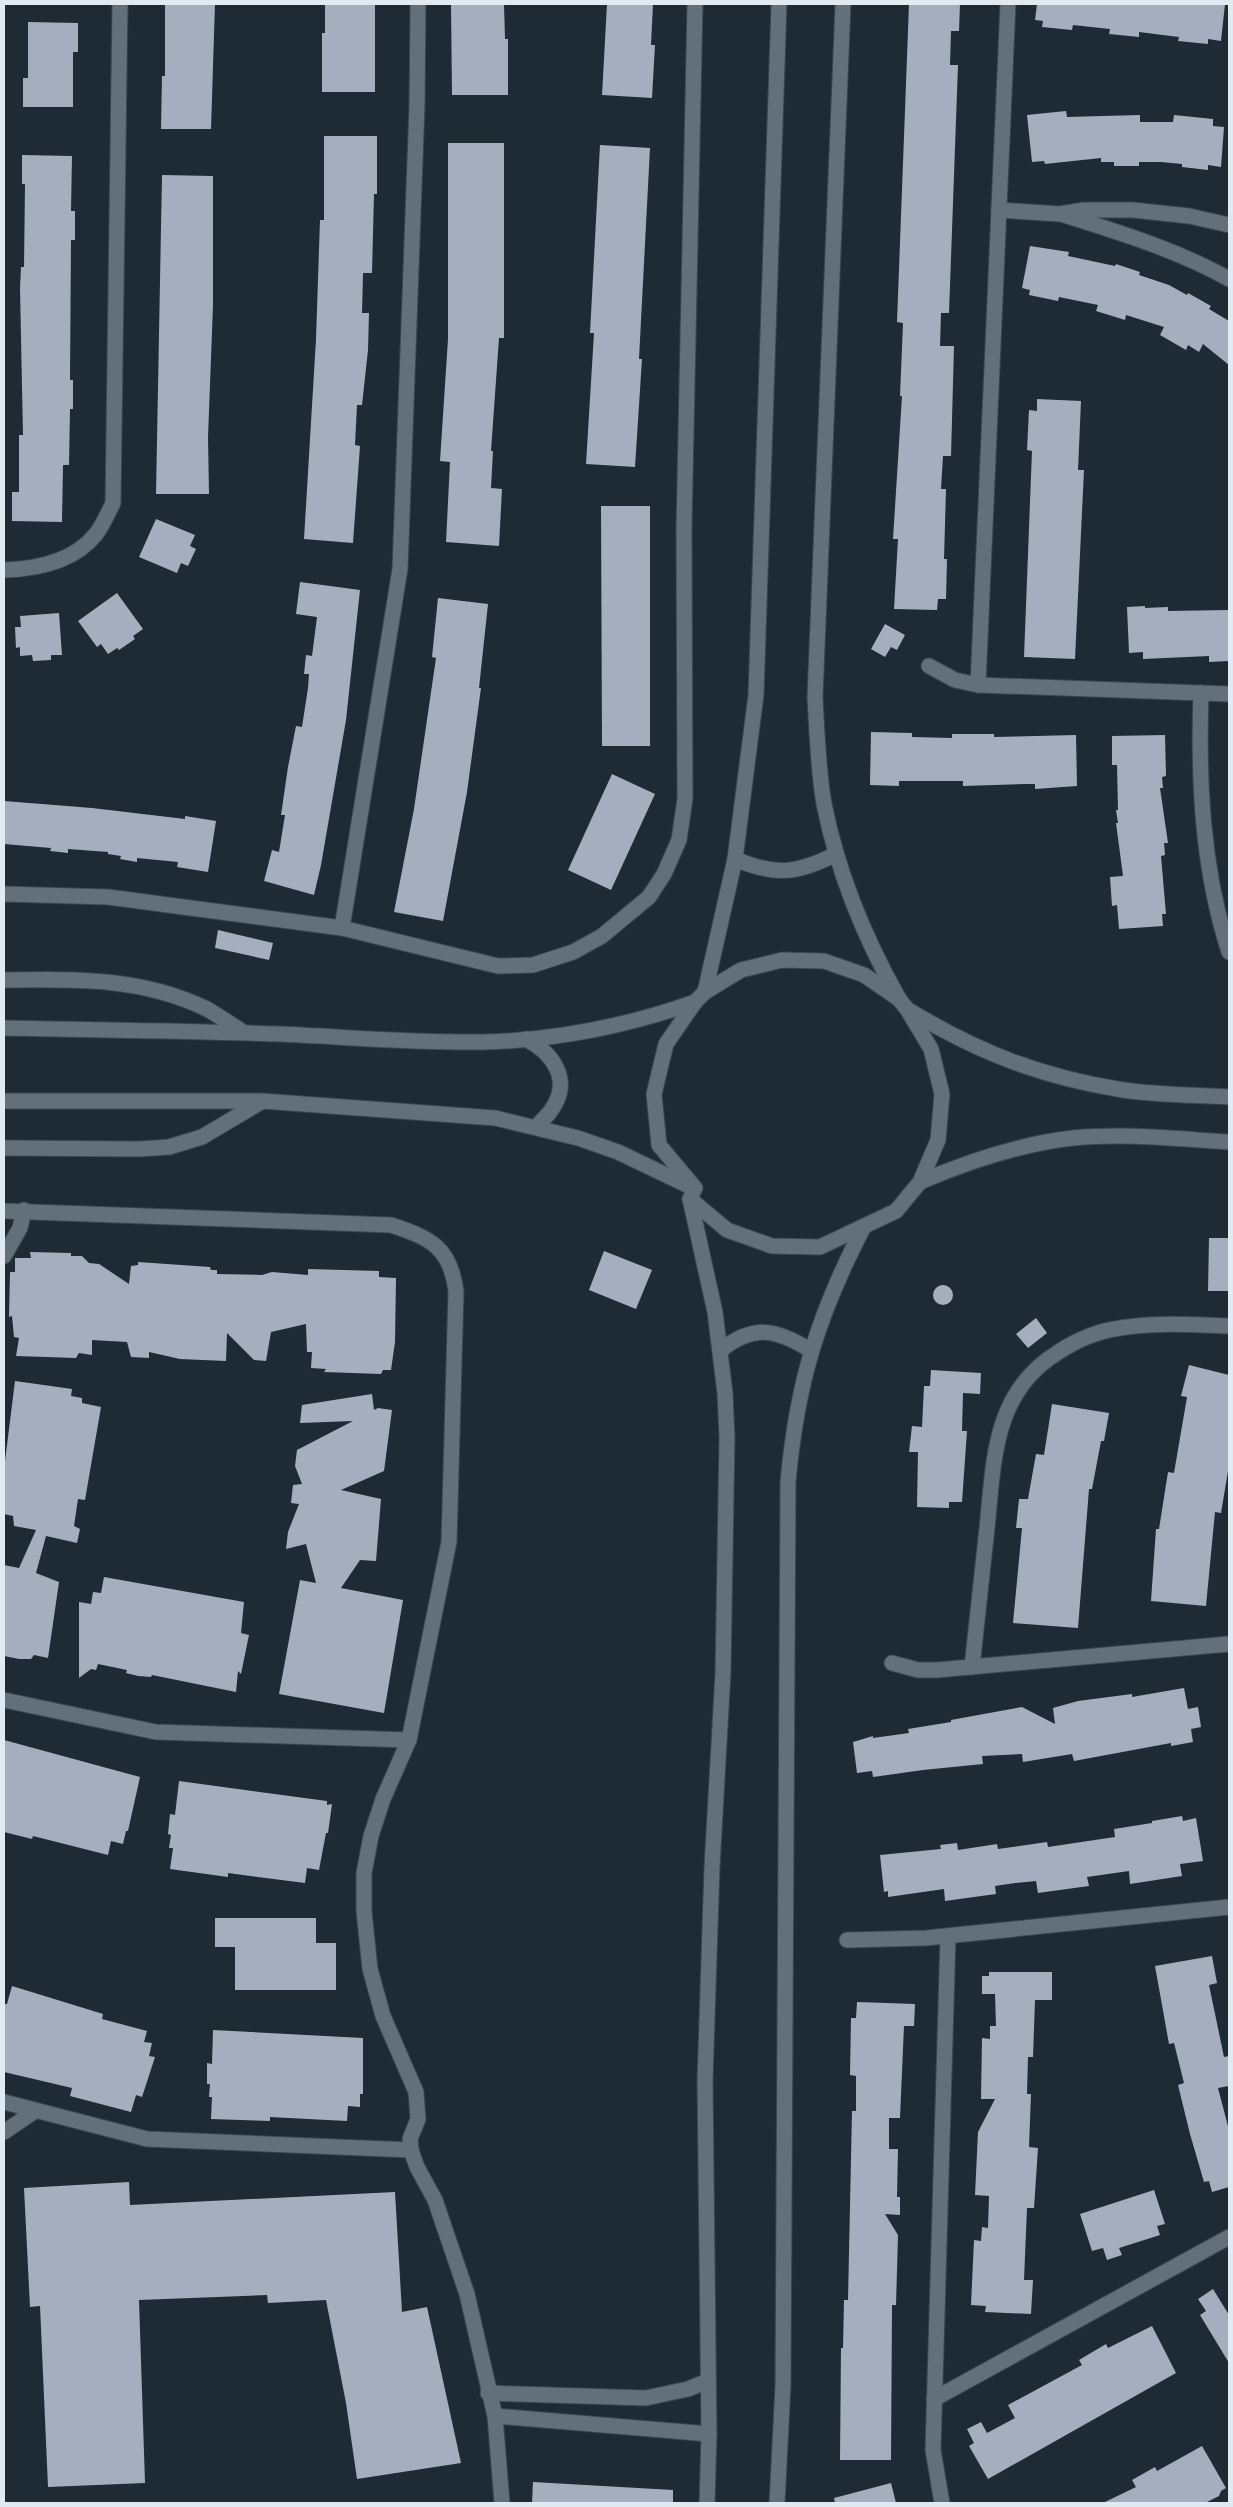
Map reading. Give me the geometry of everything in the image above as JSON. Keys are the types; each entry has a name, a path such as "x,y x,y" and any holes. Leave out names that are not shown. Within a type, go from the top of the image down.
{"street":[{"path":"4,570 31,569 60,560 79,550 96,534 113,503 120,4"},
{"path":"342,928 400,569 417,105 418,4"},
{"path":"4,894 108,896 342,928 498,966 532,965 573,952 602,936 649,897 664,874 678,840 685,799 684,528 695,4"},
{"path":"779,4 756,695 735,859 700,997 666,1044 654,1094 660,1145 692,1194 727,1230 772,1246 820,1247 896,1211 920,1182 938,1140 942,1094 931,1049 873,953 852,904 836,854 824,802 818,750 815,697 843,4"},
{"path":"978,685 1008,4"},
{"path":"999,210 1060,214 1140,238 1198,262 1229,279"},
{"path":"1060,214 1084,210 1133,210 1189,216 1229,225"},
{"path":"929,666 955,680 978,685 1229,694"},
{"path":"1201,693 1202,812 1210,874 1220,923 1229,952"},
{"path":"735,859 759,869 786,872 812,866 836,854"},
{"path":"4,1028 244,1033 483,1042 526,1039 612,1026 654,1016 700,997 741,970 782,960 824,961 864,975 903,1004 957,1039 1011,1062 1066,1079 1124,1090 1228,1097"},
{"path":"4,980 84,979 127,983 168,993 208,1010 244,1033"},
{"path":"526,1039 542,1047 554,1060 559,1076 559,1093 552,1109 537,1127"},
{"path":"4,1101 262,1102 495,1118 537,1127 618,1152 692,1194 721,1350 725,1394 727,1480 723,1673 712,1867 705,2080 708,2381 707,2503"},
{"path":"4,1148 138,1149 169,1147 202,1137 262,1102"},
{"path":"920,1182 970,1161 1021,1146 1074,1138 1127,1136 1229,1142"},
{"path":"4,1211 24,1210 391,1225 431,1240 445,1254 454,1273 456,1292 449,1542 409,1740 383,1799 371,1836 364,1873 364,1911 370,1968 381,2006 416,2092 418,2119 410,2139 410,2150 416,2166 435,2200 467,2294 495,2416 502,2503"},
{"path":"4,1256 20,1228 24,1210"},
{"path":"777,2503 783,2386 788,1482 798,1402 810,1350 825,1307 864,1226"},
{"path":"972,1667 995,1452 1007,1409 1024,1381 1048,1358 1068,1346 1110,1330 1167,1324 1229,1326"},
{"path":"721,1350 742,1336 767,1332 784,1335 810,1350"},
{"path":"892,1663 918,1670 972,1667 1229,1644"},
{"path":"4,1700 156,1732 409,1740"},
{"path":"847,1940 948,1936 1229,1907"},
{"path":"942,2503 932,2450 948,1936"},
{"path":"4,2102 147,2139 410,2150"},
{"path":"4,2132 35,2111"},
{"path":"934,2399 1229,2237"},
{"path":"488,2392 646,2398 688,2389 708,2381"},
{"path":"495,2416 708,2434"}],"building":[{"path":"165,4 215,4 211,129 161,129 162,76 165,76"},
{"path":"325,4 375,4 375,92 322,92 322,33 325,33"},
{"path":"451,4 504,4 505,39 508,39 508,95 452,95"},
{"path":"607,4 653,4 651,45 655,45 652,98 602,95"},
{"path":"909,4 960,4 959,31 951,31 950,65 958,65 949,313 941,313 940,346 954,346 951,456 943,456 941,489 946,489 944,559 947,559 946,599 938,599 937,610 894,609 898,539 893,539 902,396 900,396 903,323 897,322"},
{"path":"1037,4 1225,4 1221,41 1208,39 1208,44 1178,41 1179,37 1139,32 1139,37 1109,34 1110,29 1073,25 1072,30 1042,27 1043,21 1035,20"},
{"path":"28,22 78,23 78,52 73,52 73,107 23,107 23,78 28,78"},
{"path":"1066,111 1067,117 1140,115 1140,122 1173,122 1174,115 1213,119 1213,126 1224,127 1221,167 1208,165 1208,170 1182,167 1182,164 1161,162 1139,162 1139,166 1114,166 1114,162 1101,162 1101,158 1045,164 1044,161 1032,162 1027,115"},
{"path":"324,136 377,136 377,194 374,194 372,273 363,273 362,313 369,313 368,350 362,405 357,405 355,445 360,446 353,543 304,539 316,339 320,220 324,220"},
{"path":"448,143 504,143 504,338 499,338 491,451 493,451 491,488 502,489 499,546 446,542 450,462 440,461 448,339"},
{"path":"600,145 650,148 639,359 642,359 635,467 586,464 594,333 590,333"},
{"path":"22,155 72,156 71,211 75,211 75,240 71,240 70,380 73,380 73,409 70,409 69,465 63,465 62,522 12,521 12,492 19,492 19,435 23,435 20,288 21,267 24,267 25,184 22,184"},
{"path":"162,175 213,176 213,305 208,437 209,494 156,494"},
{"path":"1030,246 1069,252 1068,256 1115,266 1116,264 1140,272 1139,275 1169,285 1187,295 1188,293 1211,306 1209,309 1229,321 1229,365 1203,344 1199,352 1188,345 1186,350 1160,335 1164,327 1126,315 1125,320 1096,311 1098,305 1059,297 1058,301 1029,295 1030,290 1022,288"},
{"path":"1037,399 1081,401 1078,470 1084,470 1075,659 1024,657 1032,451 1027,450 1029,410 1037,411"},
{"path":"601,506 650,506 650,746 602,746"},
{"path":"156,519 195,535 190,546 196,549 188,566 181,563 177,573 139,557"},
{"path":"300,582 360,590 346,720 314,895 264,881 272,850 279,852 285,815 281,815 288,767 296,726 302,727 308,688 309,674 304,674 306,655 312,656 317,617 296,614"},
{"path":"117,593 143,629 133,636 135,639 119,650 117,648 108,654 101,644 97,647 78,621"},
{"path":"438,598 488,604 479,688 481,688 467,792 443,921 394,912 414,809 436,658 432,657"},
{"path":"1145,606 1145,608 1168,607 1168,611 1229,610 1229,661 1209,662 1209,656 1143,659 1143,652 1129,653 1127,607"},
{"path":"59,613 62,655 51,655 51,660 33,661 32,655 20,656 20,647 16,648 15,627 21,627 20,616"},
{"path":"885,624 905,635 897,650 891,647 885,657 871,649"},
{"path":"871,732 912,733 912,737 952,738 952,734 994,734 994,737 1076,735 1077,786 1035,789 1035,784 963,786 963,781 899,781 899,786 870,785"},
{"path":"1165,735 1166,776 1162,777 1163,788 1160,788 1168,843 1164,843 1165,855 1161,856 1166,914 1162,914 1163,926 1119,929 1117,905 1112,906 1110,877 1123,876 1116,823 1118,823 1116,810 1118,810 1117,765 1112,765 1112,736"},
{"path":"612,774 655,794 611,890 568,870"},
{"path":"4,801 92,808 185,819 185,816 216,821 208,872 177,867 178,862 137,858 137,862 120,859 121,856 108,854 108,852 68,849 68,853 50,851 51,848 4,844"},
{"path":"218,930 273,943 269,960 215,948"},
{"path":"1209,1238 1229,1238 1229,1291 1208,1291"},
{"path":"604,1251 652,1270 636,1309 589,1290"},
{"path":"30,1252 71,1253 71,1256 82,1256 89,1263 99,1264 129,1284 131,1266 138,1265 138,1262 210,1267 211,1270 217,1270 217,1274 262,1275 272,1272 308,1275 308,1269 379,1271 379,1277 396,1278 395,1342 391,1370 383,1370 381,1374 324,1372 326,1369 311,1368 312,1352 307,1352 306,1324 271,1332 266,1361 254,1360 227,1333 226,1361 180,1359 149,1352 149,1358 131,1357 127,1342 92,1340 92,1355 79,1353 76,1358 16,1356 19,1338 14,1337 12,1316 9,1317 10,1272 15,1272 15,1258 31,1258"},
{"path":"943,1285 950,1288 953,1295 950,1302 943,1305 936,1302 933,1295 936,1288"},
{"path":"1036,1318 1047,1333 1028,1348 1016,1334"},
{"path":"1189,1365 1229,1375 1229,1465 1221,1513 1215,1512 1206,1606 1151,1601 1156,1529 1159,1529 1168,1472 1174,1473 1187,1397 1181,1396"},
{"path":"931,1370 981,1373 980,1394 963,1393 962,1431 967,1431 962,1502 949,1502 949,1508 917,1507 918,1452 909,1452 912,1426 922,1427 924,1386 930,1386"},
{"path":"15,1381 72,1389 71,1396 82,1398 82,1403 101,1407 85,1500 78,1499 74,1526 80,1529 77,1543 46,1536 36,1573 59,1582 48,1658 34,1655 31,1659 4,1656 4,1565 19,1568 36,1530 14,1526 13,1516 4,1514 4,1469"},
{"path":"372,1394 374,1410 378,1408 392,1410 384,1471 341,1490 381,1499 376,1561 360,1560 341,1588 403,1600 384,1713 279,1694 300,1580 316,1583 306,1544 286,1549 288,1532 299,1504 291,1503 293,1485 302,1484 295,1466 297,1450 353,1421 300,1423 302,1405"},
{"path":"1052,1404 1109,1413 1104,1441 1101,1441 1092,1489 1089,1489 1078,1628 1013,1623 1022,1528 1016,1528 1019,1499 1028,1499 1036,1454 1044,1455"},
{"path":"104,1577 244,1602 241,1633 249,1635 241,1674 238,1671 236,1692 152,1675 151,1677 138,1676 126,1673 127,1670 98,1664 96,1670 91,1669 79,1678 79,1602 91,1604 93,1592 101,1593"},
{"path":"1184,1688 1188,1709 1198,1707 1201,1727 1191,1729 1193,1742 1171,1746 1171,1743 1074,1761 1072,1754 1023,1762 1022,1754 982,1756 983,1764 873,1777 872,1771 857,1773 853,1742 873,1736 873,1738 909,1733 908,1729 1022,1707 1055,1724 1053,1708 1078,1701 1132,1694 1132,1697"},
{"path":"4,1740 140,1777 128,1831 126,1831 123,1844 111,1841 108,1855 33,1836 32,1839 4,1832"},
{"path":"179,1781 327,1801 327,1805 332,1804 328,1833 326,1833 319,1870 307,1868 305,1883 228,1873 228,1877 170,1869 173,1848 169,1848 171,1835 168,1834 170,1814 175,1815"},
{"path":"1182,1816 1183,1821 1196,1818 1203,1861 1180,1864 1182,1876 1130,1884 1129,1871 1087,1877 1089,1886 1038,1893 1036,1881 1015,1883 995,1886 996,1894 945,1901 944,1889 888,1897 888,1891 884,1892 880,1855 941,1849 940,1845 957,1843 958,1850 997,1844 998,1849 1047,1842 1048,1847 1115,1837 1114,1829"},
{"path":"215,1918 316,1918 316,1943 336,1943 336,1990 235,1990 235,1947 215,1947"},
{"path":"1212,1956 1217,1983 1209,1985 1224,2057 1229,2056 1229,2086 1218,2088 1229,2130 1229,2187 1212,2192 1209,2181 1204,2182 1190,2134 1178,2085 1184,2083 1174,2043 1169,2044 1155,1966"},
{"path":"989,1972 1052,1972 1052,2000 1035,2000 1033,2057 1028,2057 1027,2094 1031,2094 1029,2147 1038,2148 1034,2208 1027,2208 1024,2280 1033,2280 1031,2314 985,2312 986,2306 971,2305 974,2240 981,2241 982,2227 988,2228 989,2196 975,2195 978,2132 995,2099 981,2099 982,2038 990,2039 990,2026 996,2026 995,1994 982,1994 982,1976 989,1976"},
{"path":"12,1986 103,2014 102,2019 147,2031 144,2042 152,2043 149,2056 155,2057 142,2097 136,2095 131,2112 70,2096 72,2088 4,2072 4,2004 7,2004"},
{"path":"857,2002 915,2004 914,2026 904,2026 900,2118 889,2118 889,2149 898,2149 897,2197 900,2197 900,2215 885,2214 898,2235 896,2305 892,2305 891,2460 840,2460 841,2348 843,2348 844,2300 848,2300 852,2111 856,2111 856,2076 850,2075 851,2018 856,2018"},
{"path":"213,2030 363,2038 363,2094 360,2094 360,2107 348,2106 347,2121 270,2117 270,2121 211,2119 212,2097 209,2097 210,2084 207,2084 207,2063 212,2064"},
{"path":"129,2182 130,2205 395,2192 402,2312 427,2307 461,2463 357,2479 346,2403 326,2300 268,2303 267,2295 139,2300 145,2483 48,2487 40,2306 30,2307 24,2188"},
{"path":"1154,2190 1165,2224 1157,2226 1160,2235 1119,2248 1122,2255 1107,2260 1103,2248 1092,2251 1080,2214"},
{"path":"1213,2289 1229,2315 1229,2363 1200,2315 1206,2311 1198,2299"},
{"path":"1152,2326 1176,2373 988,2479 969,2446 974,2443 967,2429 981,2422 987,2433 1015,2418 1008,2405 1082,2365 1079,2360 1106,2344 1108,2348"},
{"path":"1202,2446 1226,2488 1221,2491 1219,2496 1205,2503 1103,2503 1136,2487 1132,2480 1155,2467 1157,2471"},
{"path":"533,2482 673,2490 673,2503 532,2503"},
{"path":"891,2483 896,2503 835,2503 834,2498"}]}
